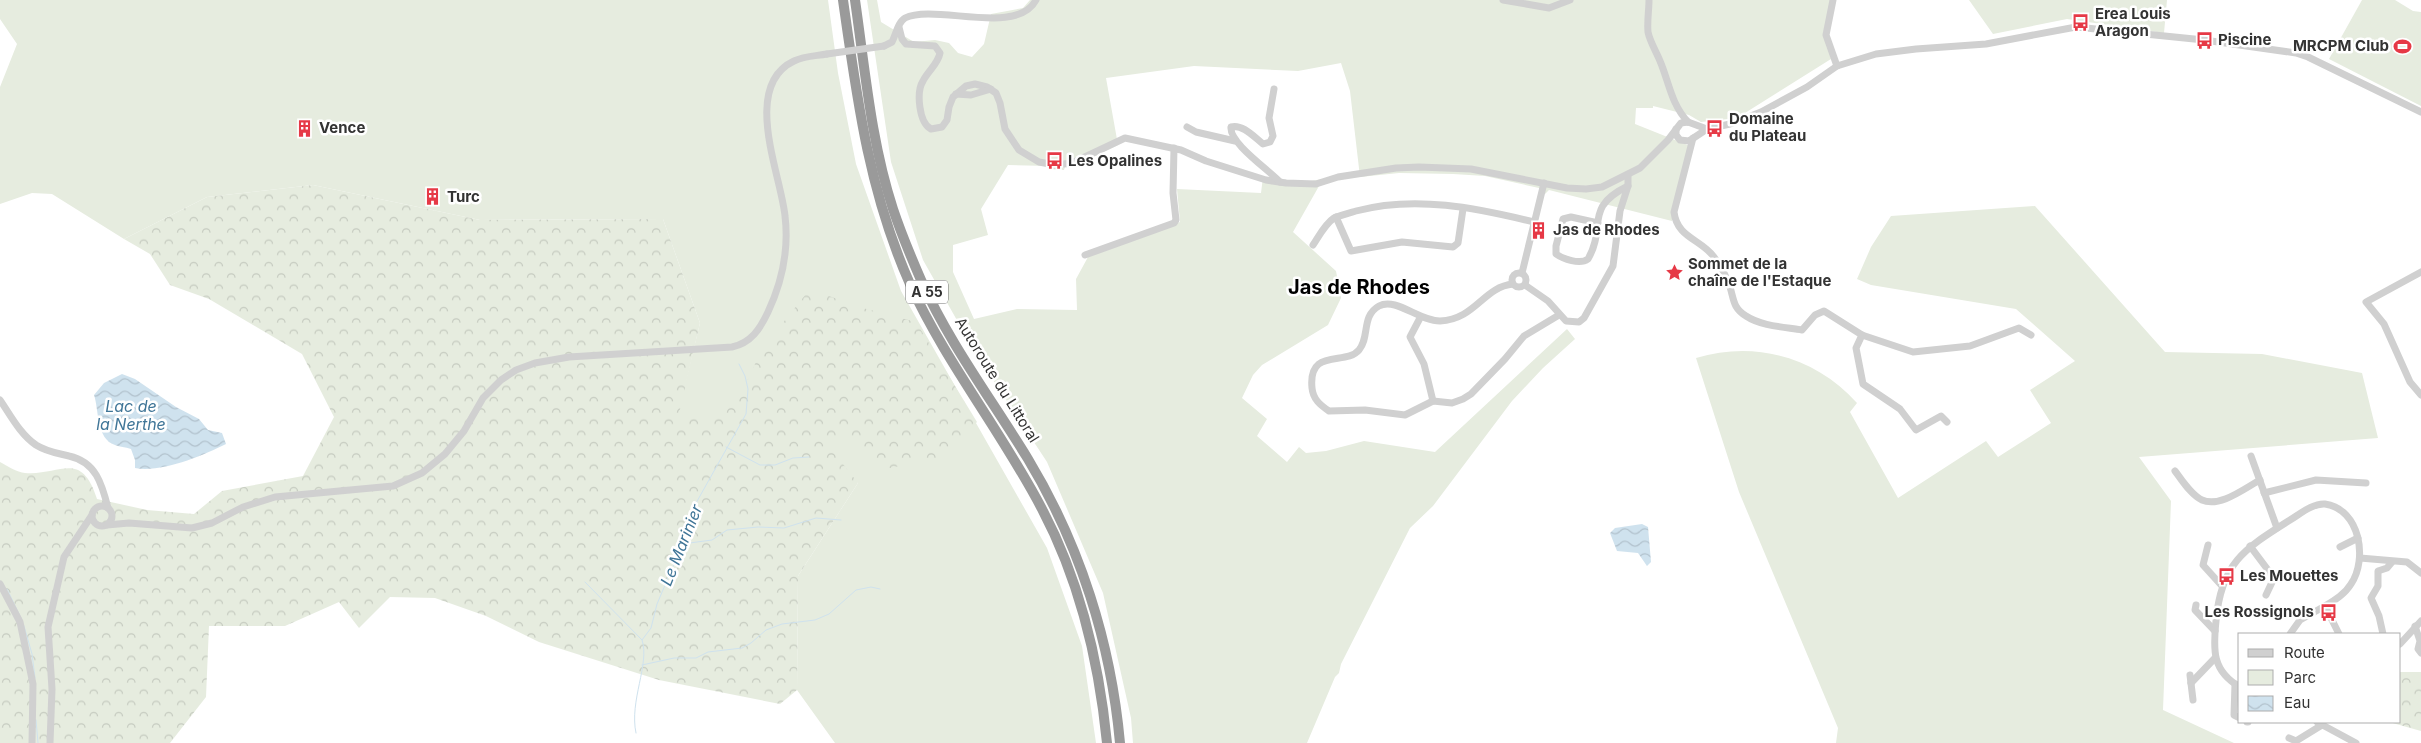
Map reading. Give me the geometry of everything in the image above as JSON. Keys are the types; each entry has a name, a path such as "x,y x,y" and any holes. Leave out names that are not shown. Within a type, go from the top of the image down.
{"highway":[{"name":"Autoroute du Littoral","path":"843,0 865,144 888,226 910,283 926,316 1022,472 1056,537 1084,616 1095,659 1108,743"},
{"name":"Autoroute du Littoral","path":"855,0 875,134 893,208 922,281 945,326 1029,461 1054,506 1073,549 1089,590 1105,648 1120,743"}],"street":[{"path":"82,532 103,526 129,523 192,528 212,523 243,507 275,497 311,492 368,490 401,483 428,468 452,447 464,431 478,404 501,380 516,370 534,363 581,356 732,347 749,340 761,326 776,294 785,248 783,197 772,159 767,130 771,90 780,72 790,63 801,58 884,46 892,42 904,18 910,16 940,14 980,18 1014,14 1028,9 1036,0"},
{"path":"1503,0 1549,8 1570,0"},
{"path":"1649,0 1648,26 1650,38 1680,114 1696,130 1691,139 1692,148 1674,212 1678,227 1684,235 1714,256 1730,288 1733,304 1745,316 1753,320 1802,330 1816,315 1824,311 1862,335 1913,352 1970,346 2020,328 2032,335"},
{"path":"1833,0 1826,35 1837,66"},
{"path":"898,27 906,44 932,46 939,50 939,58 920,87 923,118 929,128 939,128 946,123 950,104 956,94 966,86 975,84 991,89 999,99 1004,124 1010,138 1024,154 1039,162 1055,165 1072,164 1121,138 1174,148 1232,169 1281,182 1303,185 1396,168 1419,167 1472,169 1586,189 1602,188 1640,168 1668,140 1676,129 1687,123 1707,129"},
{"path":"1668,140 1678,137 1691,139 1707,129 1730,124 1761,112 1807,87 1837,66 1884,53 1916,48 1986,44 2076,27 2215,42 2308,56 2421,112"},
{"path":"1274,89 1269,118 1272,139 1262,144 1243,128 1234,126 1230,130 1236,141 1281,182"},
{"path":"1187,127 1196,132 1236,141"},
{"path":"1676,129 1678,137"},
{"path":"1086,255 1174,223 1176,220 1173,193 1174,148"},
{"path":"1525,285 1548,301 1566,321 1572,323 1582,320 1610,274 1620,211 1628,186 1628,175"},
{"path":"1522,273 1544,183"},
{"path":"1598,223 1571,217 1563,220 1556,246 1556,254 1560,257 1581,262 1588,259 1598,223 1604,201 1628,186"},
{"path":"1312,245 1329,222 1336,218 1368,208 1400,203 1431,204 1534,222"},
{"path":"1336,218 1351,251 1402,242 1453,247 1458,243 1463,209"},
{"path":"2421,272 2366,302 2384,324 2410,382 2421,395"},
{"path":"1513,284 1513,276 1522,273"},
{"path":"1522,273 1527,279 1525,285"},
{"path":"1525,285 1518,287 1513,284 1497,288 1465,314 1439,321 1420,318 1397,305 1384,304 1378,307 1368,318 1359,350 1352,356 1328,359 1316,368 1312,376 1313,392 1316,400 1322,407 1336,412 1365,410 1405,415 1433,401 1452,403 1471,394 1524,336 1559,315"},
{"path":"1420,318 1410,337 1424,364 1433,401"},
{"path":"1862,335 1856,348 1863,384 1900,409 1916,430 1941,416 1947,422"},
{"path":"0,400 28,439 47,451 82,461 94,471 103,489 107,509 112,518 103,526"},
{"path":"2251,456 2277,528"},
{"path":"2175,471 2190,490 2201,500 2206,501 2225,499 2260,480"},
{"path":"2264,493 2316,480 2366,484"},
{"path":"2234,715 2237,686 2220,670 2215,658 2217,604 2222,586 2240,556 2250,546 2314,506 2327,504 2345,514 2358,538 2360,558 2356,577 2347,590 2325,606 2300,620 2291,633"},
{"path":"50,743 52,689 48,627 62,562 72,543 82,532 95,509 107,509 129,523"},
{"path":"92,515 93,520 103,526"},
{"path":"2340,547 2358,538"},
{"path":"2208,545 2203,565 2222,586"},
{"path":"2250,546 2277,576 2266,595"},
{"path":"2360,558 2407,562 2421,573"},
{"path":"2383,633 2379,616 2371,598 2378,586 2378,572 2387,568 2392,562"},
{"path":"0,584 20,622 31,675 32,743"},
{"path":"2325,606 2338,633"},
{"path":"2193,620 2195,607 2215,630"},
{"path":"2401,643 2418,624"},
{"path":"2418,624 2420,641 2418,649 2421,653"},
{"path":"2193,700 2191,679 2215,658"},
{"path":"2295,741 2320,723 2354,743"}],"green space":[{"path":"0,0 828,0 838,73 856,164 901,291 1047,548 1082,646 1096,743 835,743 797,690 798,576 858,483 676,422 700,323 663,219 480,220 313,185 207,197 124,239 52,194 32,193 0,204 0,87 17,44 0,19"},
{"path":"867,0 877,0 881,22 914,42 935,40 949,43 958,53 972,57 984,44 991,14 1023,8 1030,0 1834,0 1828,42 1831,59 1737,118 1701,122 1689,115 1653,106 1653,108 1636,108 1635,124 1690,146 1672,221 1549,190 1545,194 1540,193 1539,188 1485,176 1399,173 1360,177 1350,91 1341,63 1298,71 1194,66 1106,78 1118,145 1071,168 1065,167 1064,170 1048,169 1049,166 1008,165 981,209 988,235 953,245 953,272 974,319 1017,309 1077,310 1076,279 1088,257 1180,222 1177,189 1261,193 1263,177 1304,182 1323,179 1293,232 1336,271 1341,298 1328,325 1262,365 1253,375 1242,398 1267,419 1257,436 1287,462 1299,447 1306,453 1326,451 1364,441 1435,452 1567,329 1575,339 1543,368 1512,401 1433,506 1410,528 1341,664 1339,673 1335,677 1307,743 1133,743 1131,718 1103,593 1047,462 976,354 923,260 891,162"},
{"path":"1969,0 2167,0 2164,33 2067,19 1993,34"},
{"path":"2362,0 2395,0 2413,11 2421,12 2421,106 2329,59"},
{"path":"313,185 480,220 663,219 700,323 677,422 718,413 748,379 762,349 810,289 859,307 916,322 977,422 943,457 890,468 853,441 820,435 858,483 798,576 797,690 780,704 659,680 539,642 486,616 435,598 390,597 359,628 339,602 285,626 209,626 206,697 170,743 0,743 0,462 25,473 68,468 76,470 84,474 91,484 97,499 147,510 194,514 222,491 303,476 334,417 302,354 209,299 170,285 150,254 124,239 207,197"},
{"path":"2035,206 2165,352 2262,354 2362,373 2378,438 2139,457 2171,501 2163,710 2234,743 1836,743 1838,728 1739,492 1696,358 1740,351 1762,352 1804,364 1823,374 1841,387 1857,403 1850,412 1898,498 1986,441 1998,457 2051,423 2030,390 2075,361 2016,309 1871,285 1857,279 1871,247 1891,216"},
{"path":"2401,672 2421,672 2421,731 2393,723 2401,723"}],"water":[{"name":"Lac de la Nerthe","path":"122,374 135,379 176,407 199,419 208,430 222,433 226,444 205,454 169,466 145,469 135,468 135,460 131,449 115,445 104,437 99,423 94,395 104,383"},
{"path":"1642,524 1648,527 1651,562 1647,566 1638,553 1617,551 1610,533 1615,528"}],"waterway":[{"name":"Le Marinier","path":"636,733 635,708 644,650 642,640 651,628 657,604 677,557 691,512 746,414 748,389 745,376 739,364"},
{"path":"726,447 760,465 775,465 793,458 809,457"},
{"path":"682,544 712,540 727,530 758,527 784,528 816,518 841,520"},
{"path":"585,582 642,640"},
{"path":"642,665 674,658 696,658 708,652 742,648 766,630 782,624 815,620 829,614 856,590 871,587 880,589"},
{"path":"7,589 21,618"},
{"path":"24,626 32,654 35,678"},
{"path":"36,720 38,743"}],"place":[{"name":"Erea Louis Aragon","path":"2081,23"},
{"name":"Piscine","path":"2204,40"},
{"name":"MRCPM Club","path":"2403,46"},
{"name":"Vence","path":"305,128"},
{"name":"Domaine du Plateau","path":"1715,128"},
{"name":"Les Opalines","path":"1054,161"},
{"name":"Turc","path":"433,197"},
{"name":"Jas de Rhodes","path":"1539,230"},
{"name":"Sommet de la chaîne de l'Estaque","path":"1674,273"},
{"name":"Les Mouettes","path":"2226,576"},
{"name":"Les Rossignols","path":"2328,612"}],"district":[{"name":"Jas de Rhodes","path":"1359,287"}]}
